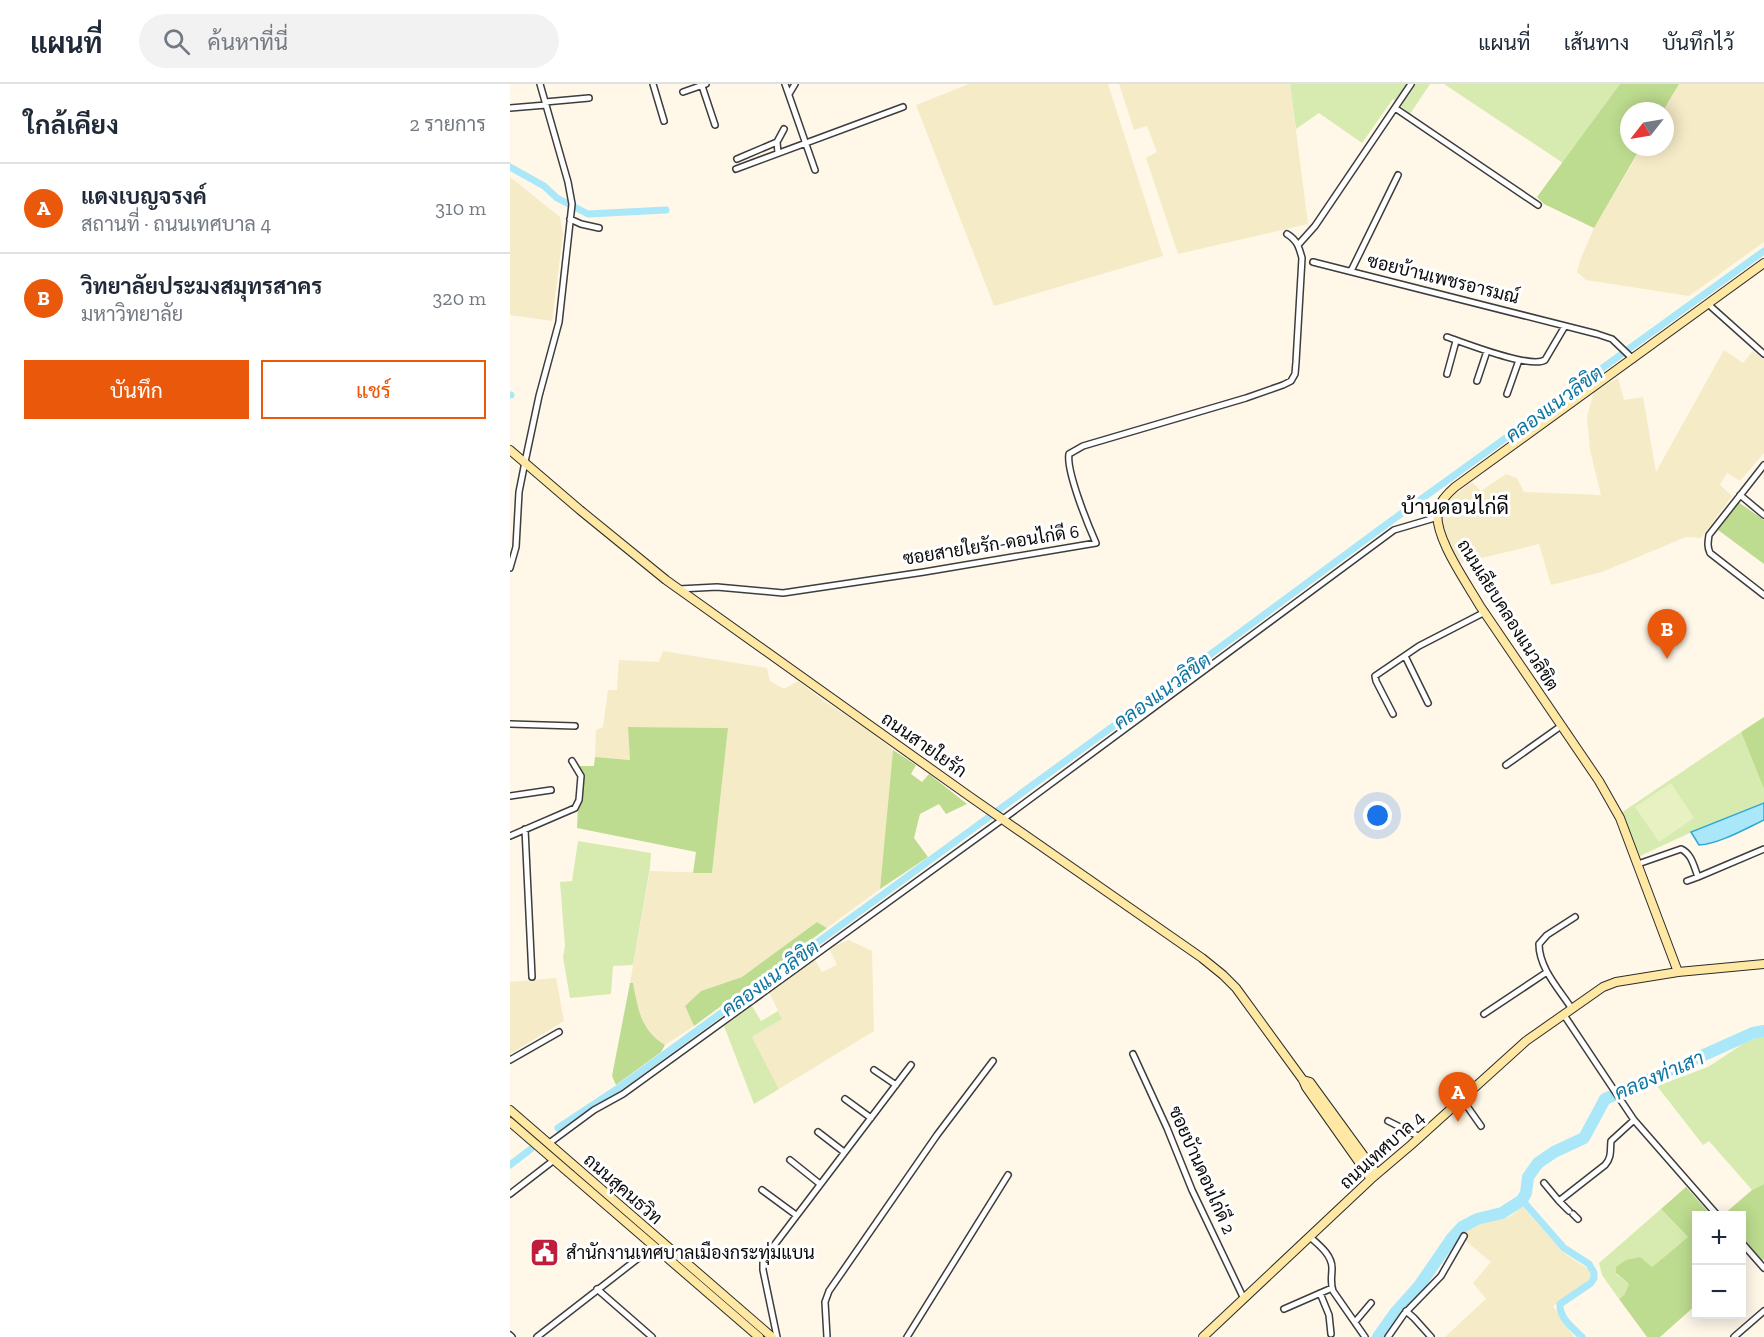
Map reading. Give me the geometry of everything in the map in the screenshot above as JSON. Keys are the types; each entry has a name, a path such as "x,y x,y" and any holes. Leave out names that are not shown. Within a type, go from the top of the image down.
{"street":[{"path":"510,568 519,520 519,492 539,396 559,322 571,207 568,182 540,84"},
{"path":"653,84 664,121"},
{"path":"785,84 816,170"},
{"path":"789,94 795,84"},
{"path":"1287,234 1294,238 1298,245 1316,226 1411,84"},
{"path":"682,92 704,85 715,125"},
{"path":"510,108 589,98"},
{"path":"736,169 903,106"},
{"path":"1395,108 1538,205"},
{"path":"778,153 777,142 784,129"},
{"path":"737,159 777,142"},
{"path":"1351,271 1398,175"},
{"path":"570,219 599,228"},
{"name":"ซอยสายใยรัก-ดอนไก่ดี 6","path":"679,589 717,587 783,593 1096,543 1075,485 1068,461 1069,454 1083,446 1246,398 1291,381 1295,374 1302,258 1298,245"},
{"name":"ซอยบ้านเพชรอารมณ์","path":"1313,261 1611,339 1632,357"},
{"path":"548,1143 594,1110 623,1094 1394,530 1438,518 1441,501 1455,487 1764,263"},
{"path":"1708,304 1764,354"},
{"path":"1447,338 1536,363 1545,360 1565,326"},
{"path":"1447,374 1456,340"},
{"path":"1477,381 1487,351"},
{"path":"1507,394 1519,360"},
{"name":"ถนนสายใยรัก","path":"510,450 580,510 679,589 1223,975 1245,1000 1306,1087 1374,1177"},
{"path":"1764,465 1710,535 1708,548 1715,557 1764,595"},
{"path":"1740,495 1764,515"},
{"name":"ถนนเลียบคลองแนวลิขิต","path":"1438,518 1437,523 1445,546 1485,612 1562,726 1620,818 1678,972"},
{"path":"510,520 519,520"},
{"path":"1393,714 1375,676 1419,646 1485,612"},
{"path":"1405,656 1428,703"},
{"path":"510,724 575,726"},
{"path":"1506,765 1562,726"},
{"path":"510,836 578,805 581,776 572,761"},
{"path":"510,796 551,790"},
{"path":"525,829 532,977"},
{"path":"1638,864 1681,849 1690,856 1698,877"},
{"path":"1687,881 1764,849"},
{"path":"1572,1009 1547,972 1539,952 1539,944 1547,935 1575,917"},
{"name":"ถนนเทศบาล 4","path":"1203,1337 1358,1191 1527,1041 1603,987 1616,982 1678,972 1764,964"},
{"path":"1485,1014 1547,972"},
{"path":"1564,1015 1634,1120 1714,1211"},
{"path":"510,1060 559,1032"},
{"name":"ซอยบัานดอนไก่ดี 2","path":"1133,1054 1192,1190 1244,1299"},
{"path":"827,1337 825,1302 829,1291 937,1135 993,1061"},
{"path":"777,1337 763,1263 766,1256 911,1065"},
{"path":"874,1070 896,1085"},
{"path":"845,1099 870,1118"},
{"path":"1462,1099 1480,1126"},
{"name":"ถนนสุคนธวิท","path":"510,1110 772,1337"},
{"path":"1559,1201 1605,1165 1611,1154 1611,1141 1634,1120"},
{"path":"1388,1121 1420,1137"},
{"name":"ถนนสุคนธวิท","path":"510,1122 759,1337"},
{"path":"818,1132 844,1152"},
{"path":"510,1194 554,1160"},
{"path":"790,1160 820,1184"},
{"path":"1358,1191 1363,1161 1391,1162"},
{"path":"907,1337 1008,1175"},
{"path":"1544,1183 1578,1219"},
{"path":"762,1190 796,1215"},
{"path":"1388,1337 1406,1311 1441,1275 1464,1236"},
{"path":"1310,1237 1329,1257 1332,1265 1330,1283 1332,1288 1365,1337"},
{"path":"537,1337 654,1246"},
{"path":"1746,1248 1764,1268"},
{"path":"1284,1309 1332,1288"},
{"path":"597,1289 652,1337"},
{"path":"1320,1293 1329,1315 1331,1334"},
{"path":"1355,1322 1371,1303"},
{"path":"1406,1311 1431,1337"},
{"path":"1734,1337 1764,1311"}],"shaded area":[{"path":"969,84 1108,84 1163,256 994,306 916,105"},
{"path":"1119,84 1290,84 1308,224 1178,254 1146,158 1157,152 1147,126 1134,130"},
{"path":"1679,84 1764,84 1764,242 1689,296 1586,280 1577,272 1581,258 1594,228 1637,156 1674,156 1674,102 1668,102"},
{"path":"510,177 560,217 563,234 552,321 510,315"},
{"path":"1724,350 1743,363 1753,351 1764,360 1764,453 1740,481 1727,473 1720,485 1732,496 1701,538 1686,537 1602,572 1551,585 1539,544 1461,563 1443,530 1442,515 1446,501 1472,482 1481,491 1506,474 1517,478 1524,492 1601,495 1590,450 1587,417 1594,391 1618,378 1624,400 1643,397 1656,472"},
{"path":"663,651 767,668 770,681 784,689 798,681 893,750 880,889 827,928 817,922 742,977 701,991 685,1006 694,1026 665,1045 647,1031 637,1005 633,983 630,983 650,871 712,873 728,728 629,727 630,760 595,757 596,730 603,727 608,690 617,690 619,660 659,662"},
{"path":"849,940 872,951 874,1031 779,1089 752,1037 782,1019 769,992 815,960 822,972 837,965 829,948"},
{"path":"556,978 564,1021 510,1054 510,982"},
{"path":"1522,1206 1565,1254 1588,1269 1591,1276 1587,1283 1553,1306 1574,1337 1445,1337 1486,1299 1473,1283 1491,1262 1460,1236 1473,1226 1511,1216"}],"green space":[{"path":"1290,84 1430,84 1410,114 1393,99 1362,143 1319,113 1296,129"},
{"path":"1444,84 1620,84 1563,163"},
{"path":"1620,84 1679,84 1668,102 1620,102 1620,156 1636,156 1594,228 1544,204 1537,197"},
{"path":"1738,502 1764,520 1764,564 1718,530"},
{"path":"1764,717 1764,789 1741,732"},
{"path":"628,727 728,728 712,873 693,873 696,852 577,828 580,766 594,766 595,757 630,760"},
{"path":"1741,732 1764,789 1764,803 1640,856 1621,813"},
{"path":"893,750 916,765 911,774 922,782 929,774 967,804 946,814 939,804 920,814 914,838 928,857 880,889"},
{"path":"1671,783 1694,818 1659,842 1635,807"},
{"path":"578,841 651,853 633,965 613,966 611,994 570,998 563,957 565,946 560,882 572,881"},
{"path":"817,922 827,928 694,1026 685,1006 701,991 742,977"},
{"path":"630,983 633,983 642,1019 651,1033 665,1045 661,1052 616,1085 612,1076"},
{"path":"752,1006 761,1021 778,1011 782,1019 752,1037 779,1089 754,1104 724,1026"},
{"path":"1764,1036 1764,1184 1752,1190 1709,1141 1703,1145 1657,1086 1708,1067 1746,1042"},
{"path":"1764,1184 1764,1259 1762,1261 1746,1242 1746,1211 1728,1211 1752,1190"},
{"path":"1686,1187 1707,1211 1692,1211 1692,1309 1660,1337 1647,1337 1619,1299 1624,1295 1629,1284 1616,1273 1616,1267 1626,1260 1640,1257 1652,1267 1688,1237 1661,1209"},
{"path":"1661,1209 1688,1237 1652,1267 1616,1274 1629,1284 1624,1295 1619,1299 1602,1275 1599,1263"}],"water":[{"path":"1764,803 1764,820 1723,839 1699,845 1691,832"}],"waterway":[{"path":"510,167 544,186 557,198 588,214 666,210"},
{"name":"คลองแนวลิขิต","path":"558,1128 617,1089 1380,529 1764,251"},
{"name":"คลองท่าเสา","path":"1378,1337 1462,1227 1477,1219 1502,1213 1522,1200 1526,1193 1528,1177 1538,1163 1554,1152 1584,1138 1605,1099 1753,1033 1764,1031"},
{"name":"คลองแนวลิขิต","path":"510,1165 531,1149"},
{"path":"1522,1200 1564,1248 1589,1264 1594,1273 1591,1283 1560,1304 1564,1318 1582,1337"}],"place":[{"name":"วิทยาลัยประมงสมุทรสาคร","path":"1667,659"},
{"name":"แดงเบญจรงค์","path":"1458,1122"},
{"name":"สำนักงานเทศบาลเมืองกระทุ่มแบน","path":"545,1253"}],"district":[{"name":"บ้านดอนไก่ดี","path":"1455,507"}]}
